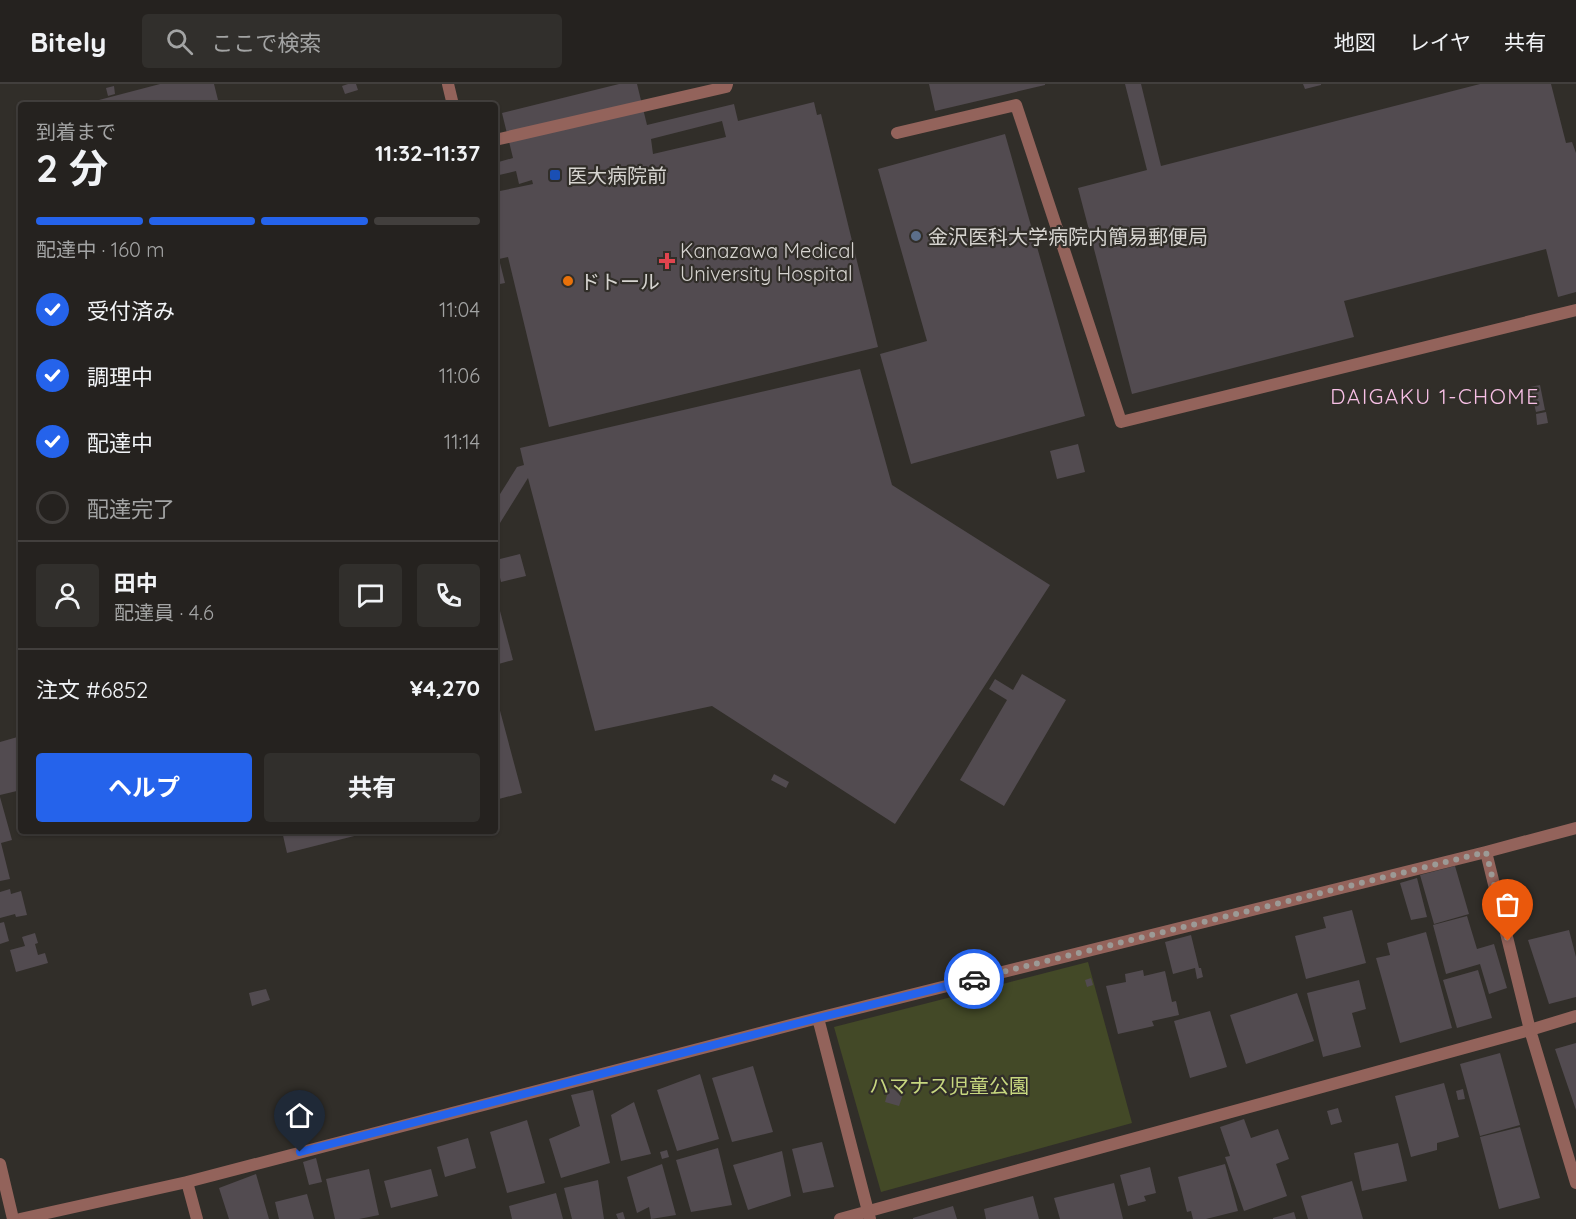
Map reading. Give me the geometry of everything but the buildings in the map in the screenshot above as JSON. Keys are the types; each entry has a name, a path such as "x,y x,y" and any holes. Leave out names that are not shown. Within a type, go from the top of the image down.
{"street":[{"path":"448,84 452,102"},
{"path":"498,139 726,87 727,84"},
{"path":"897,133 1016,105 1121,422 1576,310"},
{"path":"20,1219 187,1182 818,1018 1576,828"},
{"path":"1486,852 1530,1030 1576,1183"},
{"path":"840,1219 869,1216 1576,1016"},
{"path":"818,1018 869,1216"},
{"path":"0,1164 13,1219"},
{"path":"187,1182 197,1219"}],"green space":[{"name":"ハマナス児童公園","path":"1088,962 1132,1123 881,1192 834,1027"}],"way so far":[{"path":"974,979 1486,852 1508,941"}],"place":[{"name":"医大病院前","path":"555,175"},
{"name":"金沢医科大学病院内簡易郵便局","path":"916,236"},
{"name":"Kanazawa Medical University Hospital","path":"667,261"},
{"name":"ドトール","path":"568,281"}],"district":[{"name":"DAIGAKU 1-CHOME","path":"1435,396"}],"route":[{"path":"300,1152 974,979"}]}
